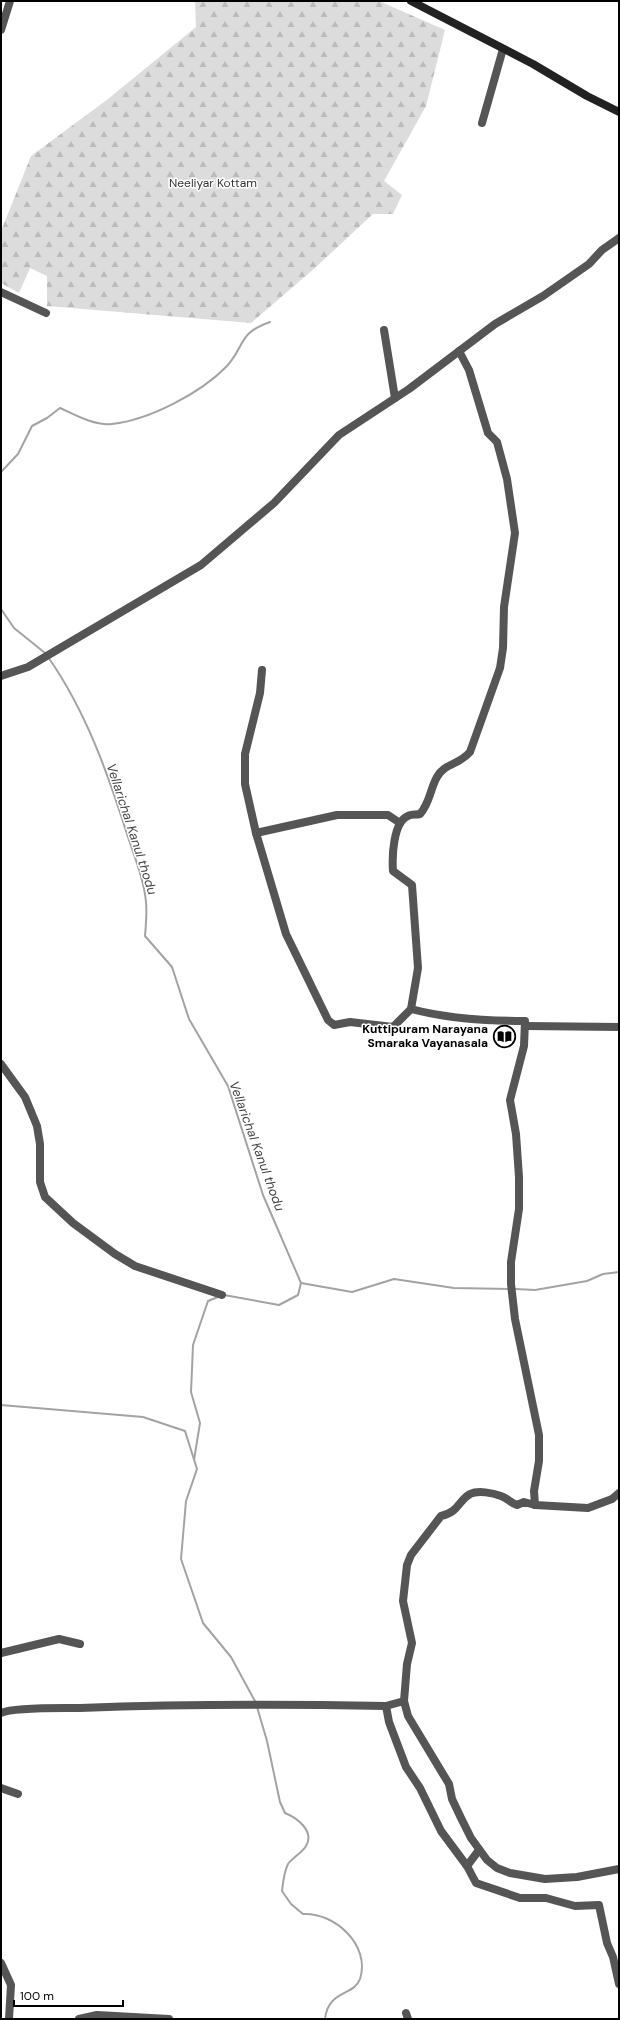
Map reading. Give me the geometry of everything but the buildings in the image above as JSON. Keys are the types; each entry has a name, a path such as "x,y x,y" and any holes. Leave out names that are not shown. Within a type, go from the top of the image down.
{"main road":[{"path":"411,1 533,64 587,96 619,112"}],"street":[{"path":"1,30 10,1"},
{"path":"482,123 503,49"},
{"path":"1,676 28,667 201,565 274,503 339,436 395,398 495,324 543,296 589,264 602,250 619,238"},
{"path":"1,292 46,313"},
{"path":"384,330 395,398"},
{"path":"262,670 260,693 245,754 245,784 256,833 286,934 328,1020 334,1025 350,1022 393,1027 411,1009 418,968 412,885 393,871 392,857 395,838 400,823 407,816 420,814 426,807 438,776 448,766 463,760 470,752 500,668 503,648 504,607 514,533 507,479 497,442 488,433 469,370 460,350"},
{"path":"256,833 337,815 388,815 400,823"},
{"path":"411,1009 454,1018 486,1021 525,1021 524,1046 510,1100 516,1134 519,1177 519,1209 512,1256 511,1284 518,1339 539,1435 539,1461 534,1492 535,1505"},
{"path":"526,1026 619,1027"},
{"path":"1,1064 25,1097 37,1126 40,1144 40,1182 45,1197 73,1223 115,1254 135,1266 222,1295"},
{"path":"619,1493 612,1499 588,1508 535,1505 524,1502 517,1505 502,1496 485,1492 471,1494 450,1514 441,1516 411,1555 407,1565 403,1602 412,1643 407,1664 404,1702 408,1716 449,1784 452,1799 479,1850 487,1860 497,1868 526,1876 563,1878 619,1869"},
{"path":"1,1653 59,1639 80,1644"},
{"path":"1,1713 51,1709 251,1704 386,1706 404,1702"},
{"path":"386,1706 389,1722 406,1767 420,1788 441,1831 467,1866 476,1883 520,1898 552,1900 569,1904 599,1905 607,1943 613,1957 619,1984"},
{"path":"1,1788 18,1794"},
{"path":"467,1866 479,1850"},
{"path":"1,1963 11,1985 9,2019"},
{"path":"79,2019 97,2016 169,2019"}],"green space":[{"name":"Neeliyar Kottam","path":"195,1 379,1 445,30 426,106 384,181 402,195 393,214 373,214 316,267 251,323 47,306 47,276 30,268 19,293 1,283 1,231 31,156 108,99 196,27"}],"waterway":[{"path":"1,472 18,454 32,426 47,418 60,408 85,419 106,424 126,421 158,411 189,395 216,376 233,359 247,335 260,326 270,322"},
{"name":"Vellarichal Kanul thodu","path":"1,609 14,628 45,653"},
{"name":"Vellarichal Kanul thodu","path":"48,657 62,678 85,721 112,790 139,869 145,894 145,936 172,967 189,1019 228,1086 263,1195 301,1283 298,1295 279,1305 224,1295"},
{"path":"515,1289 535,1290 587,1281 603,1274 619,1272"},
{"path":"301,1283 352,1292 394,1279 454,1288 510,1289"},
{"name":"Vellarichal Kanul thodu","path":"194,1460 200,1423 191,1392 193,1345 208,1301 218,1297"},
{"path":"1,1405 143,1417 185,1431 197,1469 186,1501 181,1559 203,1623 231,1657 256,1703"},
{"name":"Vellarichal Kanul thodu","path":"257,1707 267,1741 280,1802 285,1813 295,1818 303,1826 308,1835 306,1846 288,1864 282,1891 291,1904 303,1914 315,1915 338,1925 355,1943 360,1954 362,1966 360,1979 357,1984 331,2003 327,2010 325,2019"}],"place":[{"name":"Kuttipuram Narayana Smaraka Vayanasala","path":"504,1036"}]}
